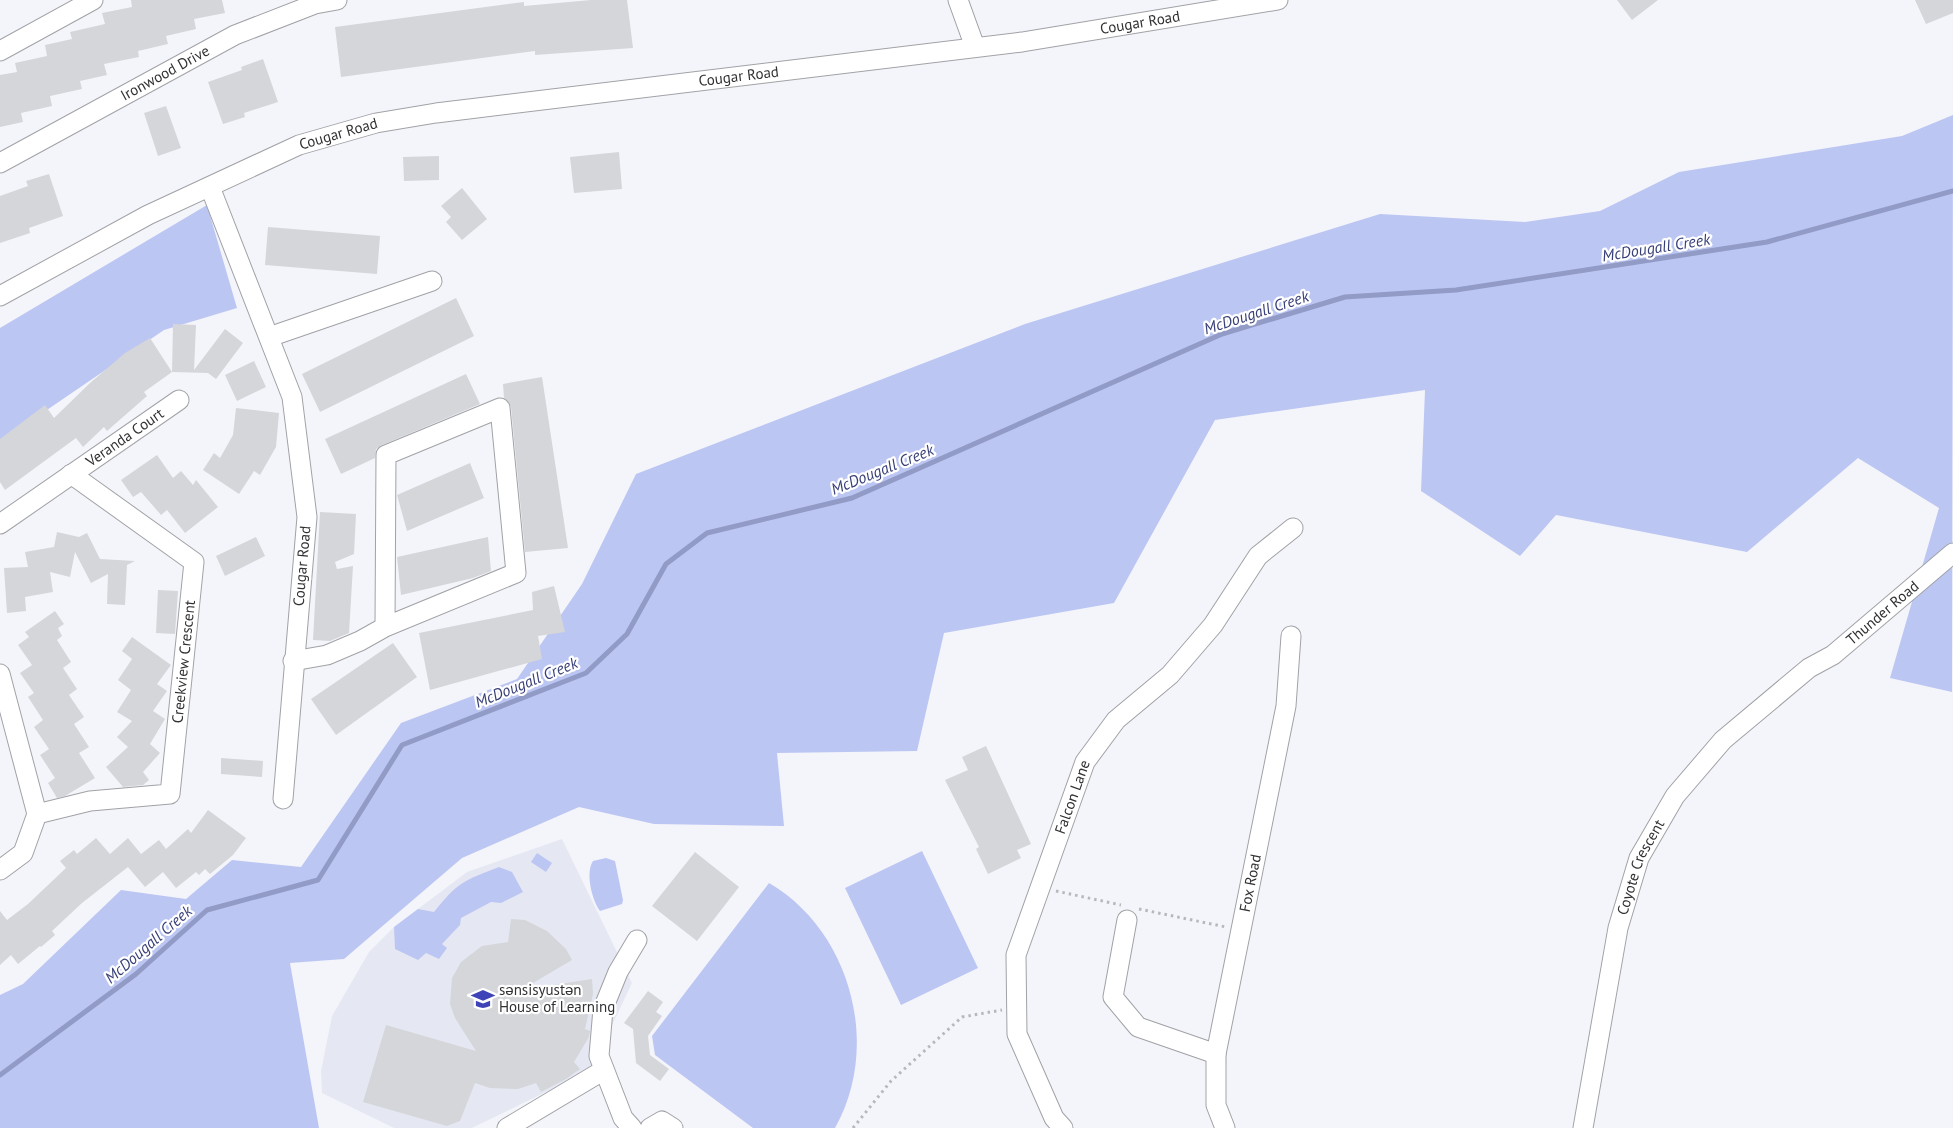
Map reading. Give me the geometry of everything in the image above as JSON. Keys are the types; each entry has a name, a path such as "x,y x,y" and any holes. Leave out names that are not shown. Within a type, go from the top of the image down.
{"street":[{"path":"0,51 72,6 93,0"},
{"name":"Ironwood Drive","path":"0,163 235,35 315,4 337,0"},
{"path":"958,0 975,47"},
{"name":"Cougar Road","path":"0,296 148,215 299,145 376,123 446,112 975,47 1278,0"},
{"name":"Cougar Road","path":"210,186 292,396 307,517 293,660 283,798"},
{"path":"269,338 432,281"},
{"name":"Veranda Court","path":"71,474 179,400"},
{"path":"293,660 327,655 360,641 385,627 516,573 500,408 386,455 385,627"},
{"path":"0,524 71,474"},
{"name":"Creekview Crescent","path":"36,814 90,801 170,794 194,562 71,474"},
{"name":"Falcon Lane","path":"1062,1128 1054,1118 1018,1034 1016,955 1085,762 1116,720 1170,675 1213,625 1258,556 1293,528"},
{"name":"Thunder Road","path":"1809,668 1833,655 1953,553"},
{"name":"Fox Road","path":"1225,1128 1216,1105 1216,1054 1286,706 1291,636"},
{"name":"Coyote Crescent","path":"1583,1128 1618,928 1639,858 1676,796 1723,740 1809,668"},
{"path":"0,674 36,814 23,853 0,870"},
{"path":"1127,920 1113,997 1138,1027 1216,1054"},
{"path":"632,1128 623,1118 599,1056 603,1008 618,972 637,940"},
{"path":"507,1128 604,1070"},
{"path":"650,1128 662,1121 673,1128"}],"path":[{"path":"853,1128 891,1081 962,1017 1017,1008"}],"shaded area":[{"path":"1953,115 1952,692 1890,678 1939,508 1858,458 1747,552 1556,515 1520,556 1421,491 1425,390 1215,420 1114,603 944,633 917,751 777,753 784,826 654,824 579,807 462,858 344,959 290,963 319,1128 0,1128 0,995 23,984 121,890 186,899 232,860 301,867 401,723 517,679 582,584 636,474 1025,324 1380,214 1525,222 1600,211 1679,172 1902,136"},
{"path":"207,205 237,308 164,330 0,442 0,328"},
{"name":"sənsisyustən House of Learning","path":"562,839 632,983 591,1070 472,1128 394,1128 322,1093 321,1071 332,1016 369,952 394,927 467,872"},
{"path":"922,851 978,968 901,1005 845,888"},
{"path":"537,853 552,863 546,872 531,862"},
{"path":"606,858 615,861 623,900 622,904 600,911 592,894 590,872 593,861"},
{"path":"499,867 512,872 523,892 501,903 491,902 461,918 460,925 442,944 447,948 439,959 426,953 418,960 395,949 394,927 418,909 434,912 449,894 469,879"},
{"path":"769,883 797,904 820,929 838,959 850,992 856,1026 856,1061 849,1096 835,1128 753,1128 655,1055 652,1036"}],"building":[{"path":"131,0 222,0 225,13 194,19 196,29 166,36 168,44 138,51 139,57 104,64 107,75 80,81 82,89 50,96 52,106 21,113 23,122 0,127 0,75 17,72 15,63 47,56 45,45 72,39 70,32 105,24 102,13 132,7"},
{"path":"591,0 627,0 633,48 535,55 535,51 341,77 335,27 524,2 524,6"},
{"path":"1617,0 1658,0 1632,20"},
{"path":"1915,0 1953,0 1953,13 1926,24"},
{"path":"263,59 278,102 244,113 245,117 223,124 208,82 242,70 241,67"},
{"path":"166,106 181,148 158,156 144,113"},
{"path":"619,152 622,189 574,193 570,157"},
{"path":"439,156 439,180 404,181 403,157"},
{"path":"49,174 63,216 29,228 30,233 0,243 0,196 28,186 26,181"},
{"path":"462,188 487,219 462,240 446,222 451,217 441,206"},
{"path":"268,227 380,236 377,274 265,265"},
{"path":"456,298 474,336 320,412 302,374"},
{"path":"173,324 196,325 194,370 225,329 243,343 216,379 208,373 172,372"},
{"path":"150,338 172,372 144,392 147,396 107,431 104,427 83,447 76,438 5,490 0,482 0,439 45,405 54,418 90,383 125,353"},
{"path":"254,361 266,387 237,401 225,375"},
{"path":"466,374 480,404 382,445 376,449 375,458 341,474 325,439"},
{"path":"542,377 568,548 525,552 511,407 504,398 503,384"},
{"path":"236,408 279,413 276,447 260,475 254,471 239,494 203,470 214,453 220,458 233,435"},
{"path":"157,455 173,478 181,471 193,485 196,480 218,507 185,533 167,510 161,515 141,492 133,497 121,480"},
{"path":"470,463 484,498 407,531 397,495"},
{"path":"320,512 356,514 354,554 335,562 337,569 353,566 349,633 330,641 313,640"},
{"path":"57,532 79,537 87,533 100,559 135,561 127,565 125,605 107,604 108,574 91,583 75,552 70,577 50,572 53,592 25,597 26,611 7,613 4,568 28,567 25,552 54,547"},
{"path":"256,537 265,556 225,576 216,556"},
{"path":"488,537 491,571 473,578 401,595 397,557"},
{"path":"554,586 565,632 538,636 542,659 430,690 419,633 533,610 532,592"},
{"path":"158,590 178,591 175,634 156,633"},
{"path":"55,611 64,624 58,628 62,636 57,640 71,662 63,668 77,689 69,695 84,717 74,724 89,747 79,753 95,778 65,796 57,798 48,783 55,778 40,755 49,749 34,727 43,720 28,697 34,693 20,673 32,665 18,645 29,637 25,632"},
{"path":"132,637 171,665 157,684 167,691 153,711 165,719 150,744 160,753 143,772 149,780 143,785 123,787 106,767 128,747 117,737 132,721 117,712 131,690 118,680 132,659 122,651"},
{"path":"393,643 417,677 336,735 311,699"},
{"path":"986,746 1031,844 1017,850 1021,858 988,874 976,849 979,847 945,780 968,770 962,757"},
{"path":"221,758 263,761 262,777 221,774"},
{"path":"208,810 246,838 233,855 210,874 205,869 199,875 196,872 176,888 163,872 145,887 128,867 82,903 52,931 55,935 41,947 18,964 11,955 0,965 0,911 7,920 28,904 66,868 60,861 74,850 77,854 96,838 110,854 128,838 141,854 159,840 166,849 188,829 191,833"},
{"path":"695,852 739,887 697,941 652,906"},
{"path":"511,919 525,920 547,931 566,949 572,960 521,990 592,979 593,994 585,1029 590,1031 589,1037 574,1062 580,1069 566,1079 541,1092 536,1083 518,1089 490,1088 475,1083 460,1121 447,1126 363,1102 386,1025 476,1051 455,1018 450,1004 452,978 461,962 482,946 508,942"},
{"path":"648,991 663,1002 656,1012 662,1016 648,1036 650,1055 669,1069 660,1081 636,1063 633,1029 624,1023"}],"waterway":[{"name":"McDougall Creek","path":"0,1075 136,974 207,910 318,880 402,745 586,673 627,634 666,564 707,533 852,498 1222,334 1345,297 1456,290 1767,242 1953,191"}],"place":[{"name":"sənsisyustən House of Learning","path":"483,999"}]}
